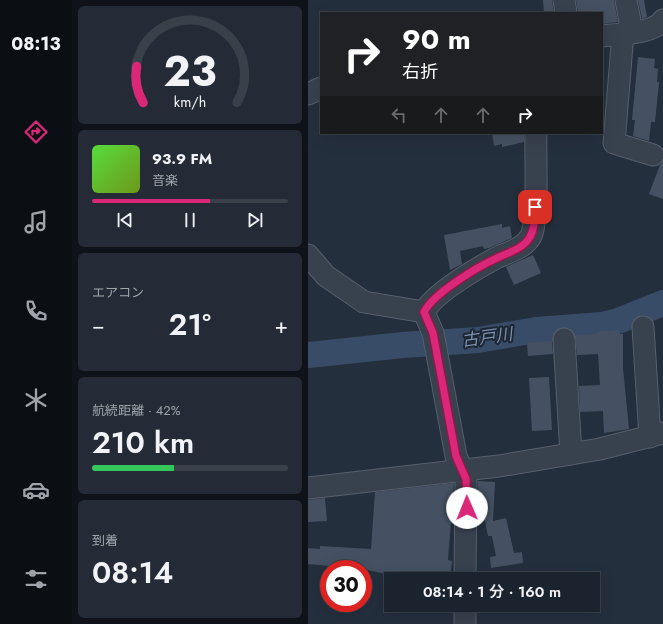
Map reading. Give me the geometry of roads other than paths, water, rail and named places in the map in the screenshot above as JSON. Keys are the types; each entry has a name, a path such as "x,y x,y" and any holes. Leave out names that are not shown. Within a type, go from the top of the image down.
{"street":[{"path":"564,0 566,12"},
{"path":"626,0 628,33 614,143 653,155"},
{"path":"603,36 646,31 660,24 663,20"},
{"path":"308,94 320,88"},
{"path":"424,312 429,303 452,285 495,258 520,248 530,237 534,221 536,134"},
{"path":"308,255 326,276 364,302 424,312"},
{"path":"424,312 433,333 456,456 466,479 465,572"},
{"path":"308,488 499,466 600,449 656,435 654,356 643,327"},
{"path":"564,339 571,454"},
{"path":"465,612 465,624"}],"waterway":[{"name":"古戸川","path":"308,355 403,345 478,340 536,330 602,325 618,321 663,303"}]}
